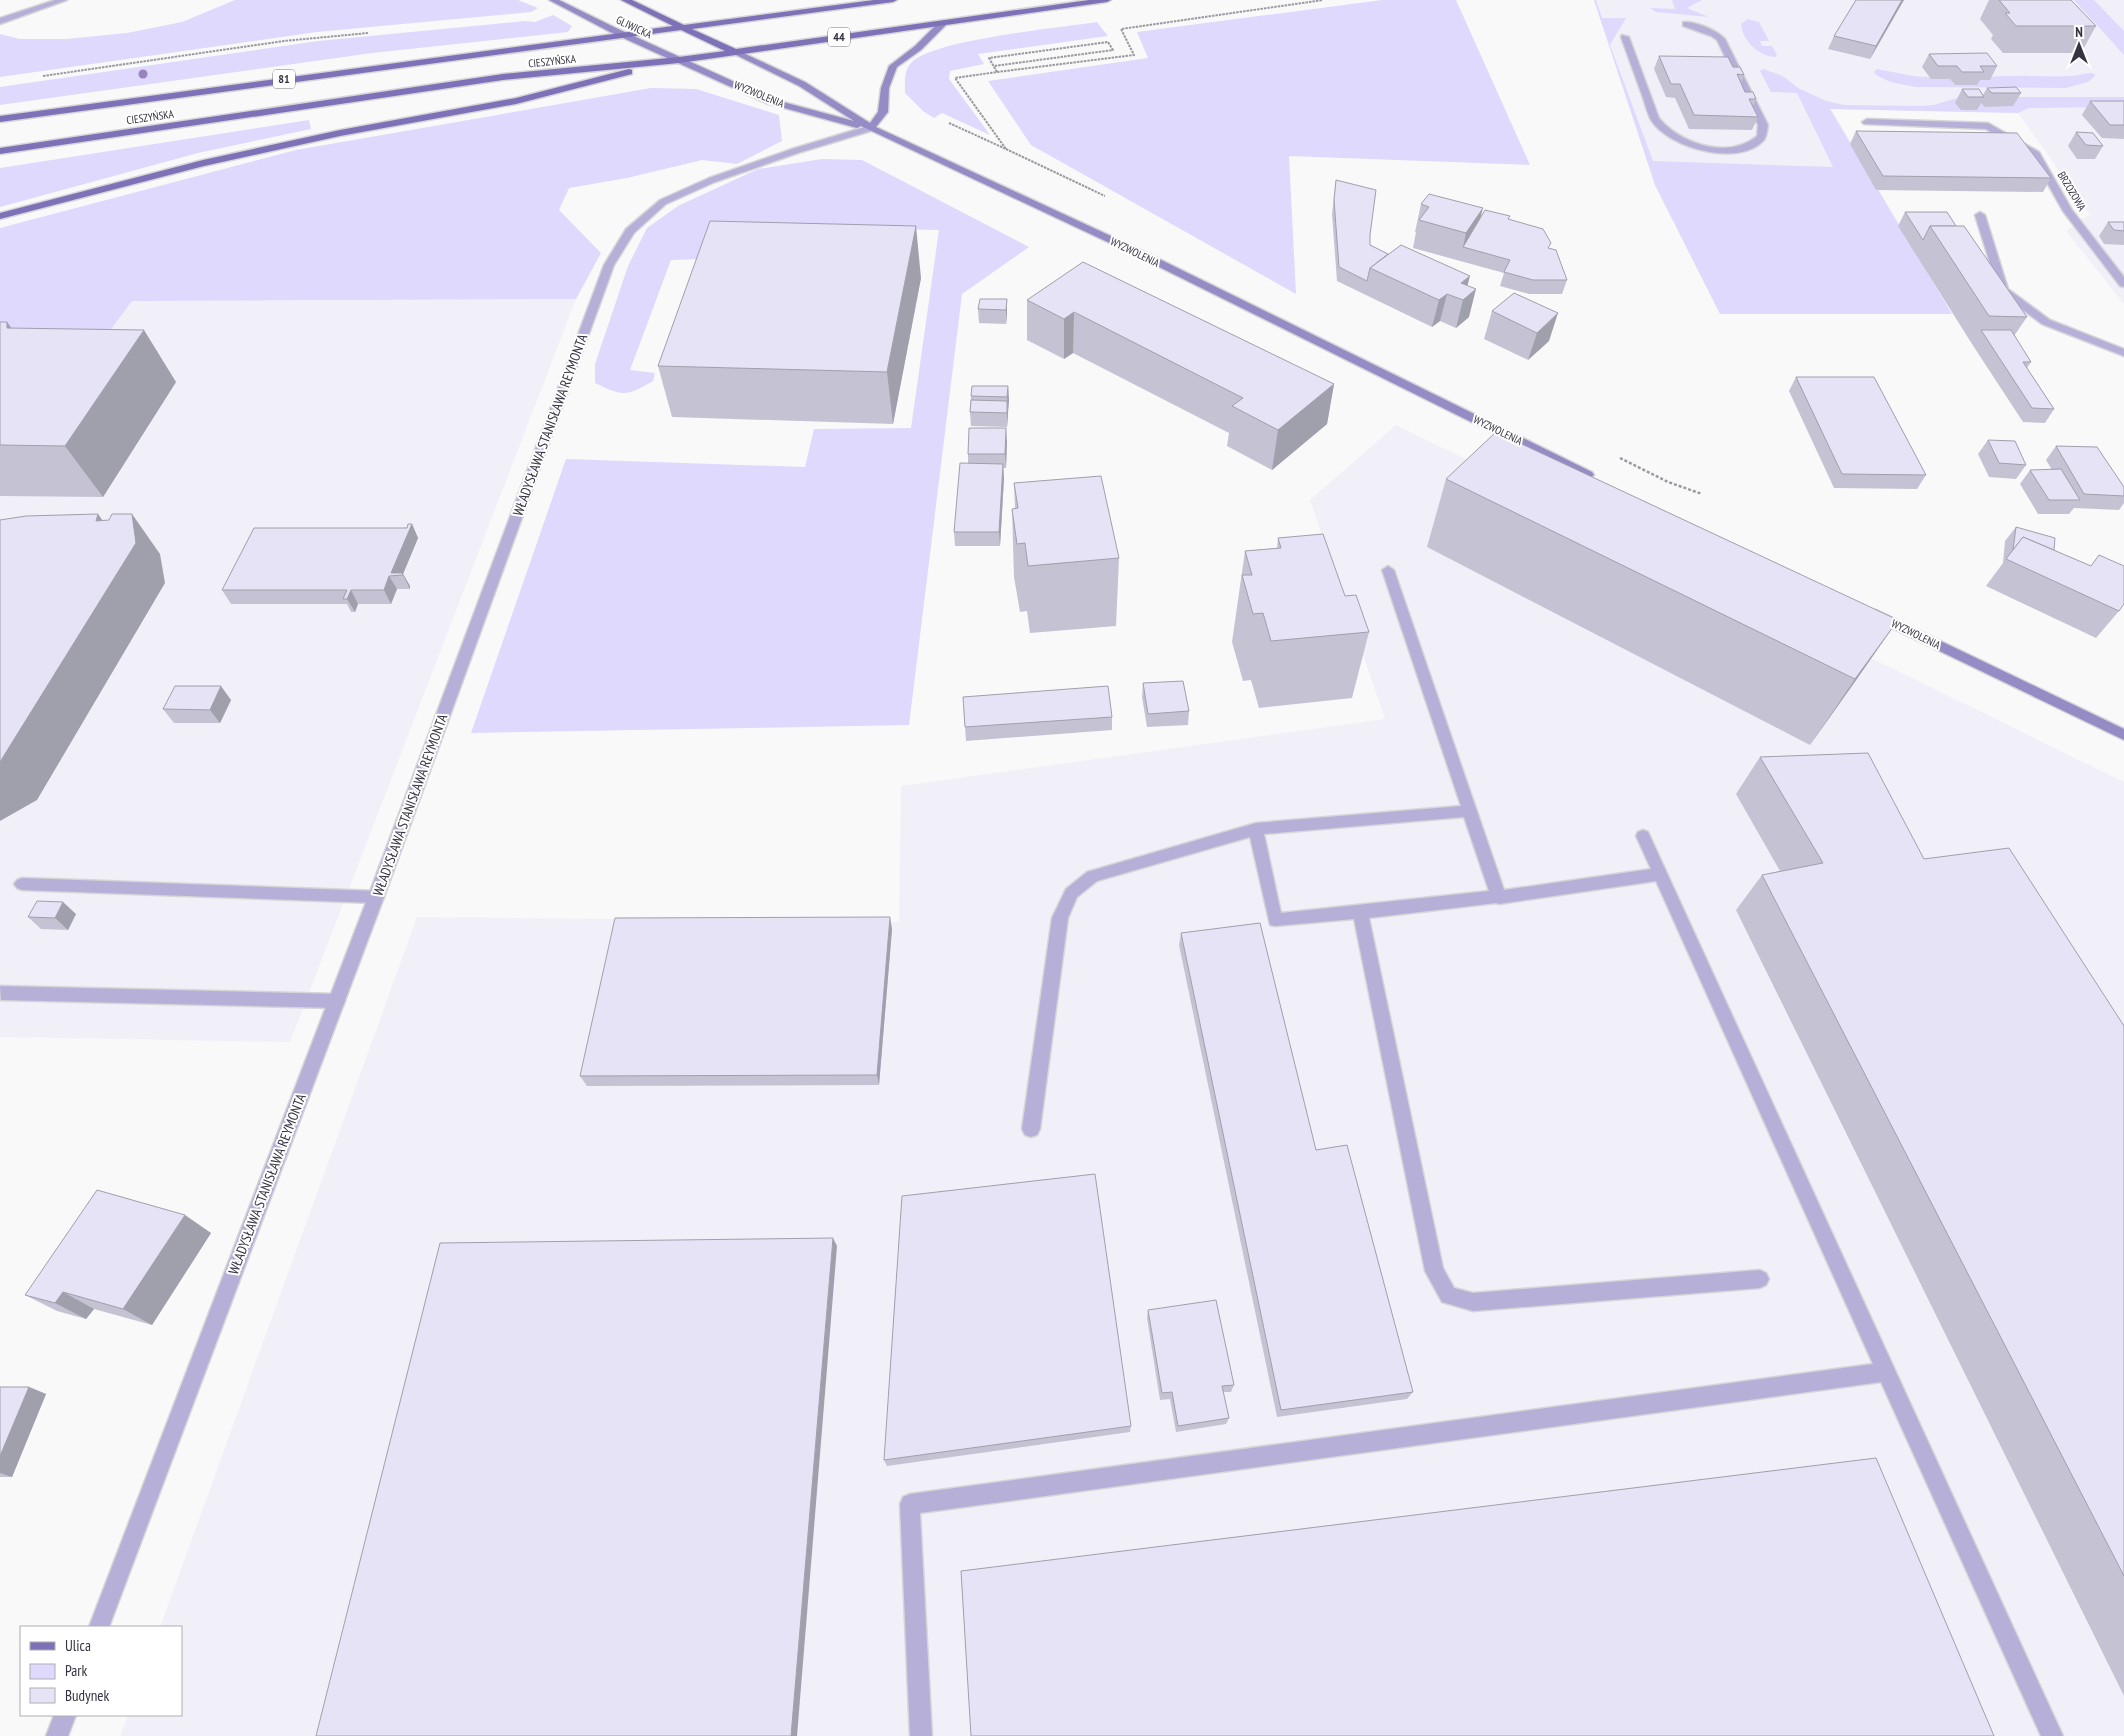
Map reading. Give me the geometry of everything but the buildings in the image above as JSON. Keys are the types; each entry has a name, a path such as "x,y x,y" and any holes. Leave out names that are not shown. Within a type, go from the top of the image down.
{"main road":[{"name":"GLIWICKA","path":"624,0 734,52"},
{"name":"CIESZYŃSKA","path":"0,119 348,70 627,36 893,0"},
{"name":"CIESZYŃSKA","path":"0,151 503,77 678,60 1107,0"},
{"path":"0,216 203,163 340,133 516,100 678,60"}],"street":[{"path":"0,21 63,0"},
{"name":"GLIWICKA","path":"553,0 678,60"},
{"path":"0,16 20,15"},
{"path":"871,128 883,112 885,88 893,66 918,48 943,23"},
{"path":"1624,37 1655,119 1663,131 1686,144 1714,150 1742,149 1753,145 1761,139 1764,132 1763,125 1721,39 1714,34 1686,24"},
{"name":"WYZWOLENIA","path":"734,52 802,84 871,128 1137,252 1603,482"},
{"name":"WYZWOLENIA","path":"678,60 769,100 871,128"},
{"name":"BRZOZOWA","path":"1867,122 1988,126 2036,154 2068,211 2124,284"},
{"name":"WŁADYSŁAWA STANISŁAWA REYMONTA","path":"98,1626 337,1001 609,265 630,231 664,202 712,180 795,151 871,128"},
{"path":"1980,215 2003,290 2046,322 2124,353"},
{"path":"1388,570 1499,898"},
{"name":"WYZWOLENIA","path":"1861,607 2124,735"},
{"path":"1031,1129 1060,918 1071,893 1092,876 1256,829 1471,811"},
{"path":"1256,829 1275,920 1499,898 1660,874"},
{"path":"1642,836 2052,1736"},
{"path":"22,884 376,897"},
{"path":"1360,913 1434,1271 1448,1296 1473,1302 1760,1279"},
{"path":"1,993 337,1001"},
{"path":"922,1736 910,1504 1886,1372"},
{"path":"57,1736 65,1716"}],"path":[{"path":"949,123 1006,149 954,78 1134,55 1121,29 1323,0"},
{"path":"994,66 1113,50 1108,42 989,58 997,72"}],"shaded area":[{"path":"1594,0 2124,0 2124,304 2066,231 2090,214 2018,113 1831,109 1952,314 1720,314 1655,185"},
{"path":"576,299 290,1042 0,1037 0,356 94,352 131,301"},
{"path":"1396,425 2124,782 2124,1736 120,1736 128,1716 182,1716 182,1626 160,1626 417,917 899,922 901,786 1385,719 1310,500"}],"green space":[{"path":"235,0 518,0 538,8 531,12 317,32 0,77 0,34 20,39 66,39 127,33 182,22"},
{"path":"1382,0 1456,0 1530,165 1289,156 1296,294 1031,145 988,81 1148,58 1137,32"},
{"path":"1594,0 1596,0 1602,18 1626,18 1610,45 1653,161 1833,167 1797,93 1771,92 1760,71 1763,69 1783,76 1798,88 1826,101 1844,105 1921,106 1934,105 1960,97 2124,97 2124,107 2029,108 2018,113 1830,109 1952,314 1720,314 1655,185"},
{"path":"1672,0 1702,0 1687,8 1709,17 1656,12 1650,8 1675,9"},
{"path":"2074,0 2094,0 2124,31 2124,55"},
{"path":"553,15 572,26 568,32 372,53 0,105 0,87 318,41 525,21 535,22"},
{"path":"1748,19 1759,22 1769,41 1760,41 1762,46 1772,46 1777,55 1776,57 1758,51 1744,36 1741,24"},
{"path":"1097,22 1108,36 978,54 984,64 950,71 949,79 990,135 942,113 934,118 923,111 905,93 905,76 908,68 913,61 927,53 947,46 1001,35"},
{"path":"1877,69 1913,76 1950,79 1955,85 1977,85 1973,80 1997,76 2075,76 2089,73 2095,74 2088,82 2066,88 1916,87 1890,82 1876,75 1874,72"},
{"path":"651,88 696,89 779,115 782,141 737,164 702,160 627,178 569,188 559,210 601,253 576,299 132,301 94,352 0,356 0,228 296,150"},
{"path":"309,120 311,129 198,153 0,207 0,168"},
{"path":"822,159 862,160 1029,247 962,294 909,725 471,733 566,459 805,467 814,429 911,428 939,230 776,227 701,259 671,260 630,370 655,373 653,381 637,390 625,393 612,391 595,383 595,364 628,266 647,228 678,206 758,169"}]}
